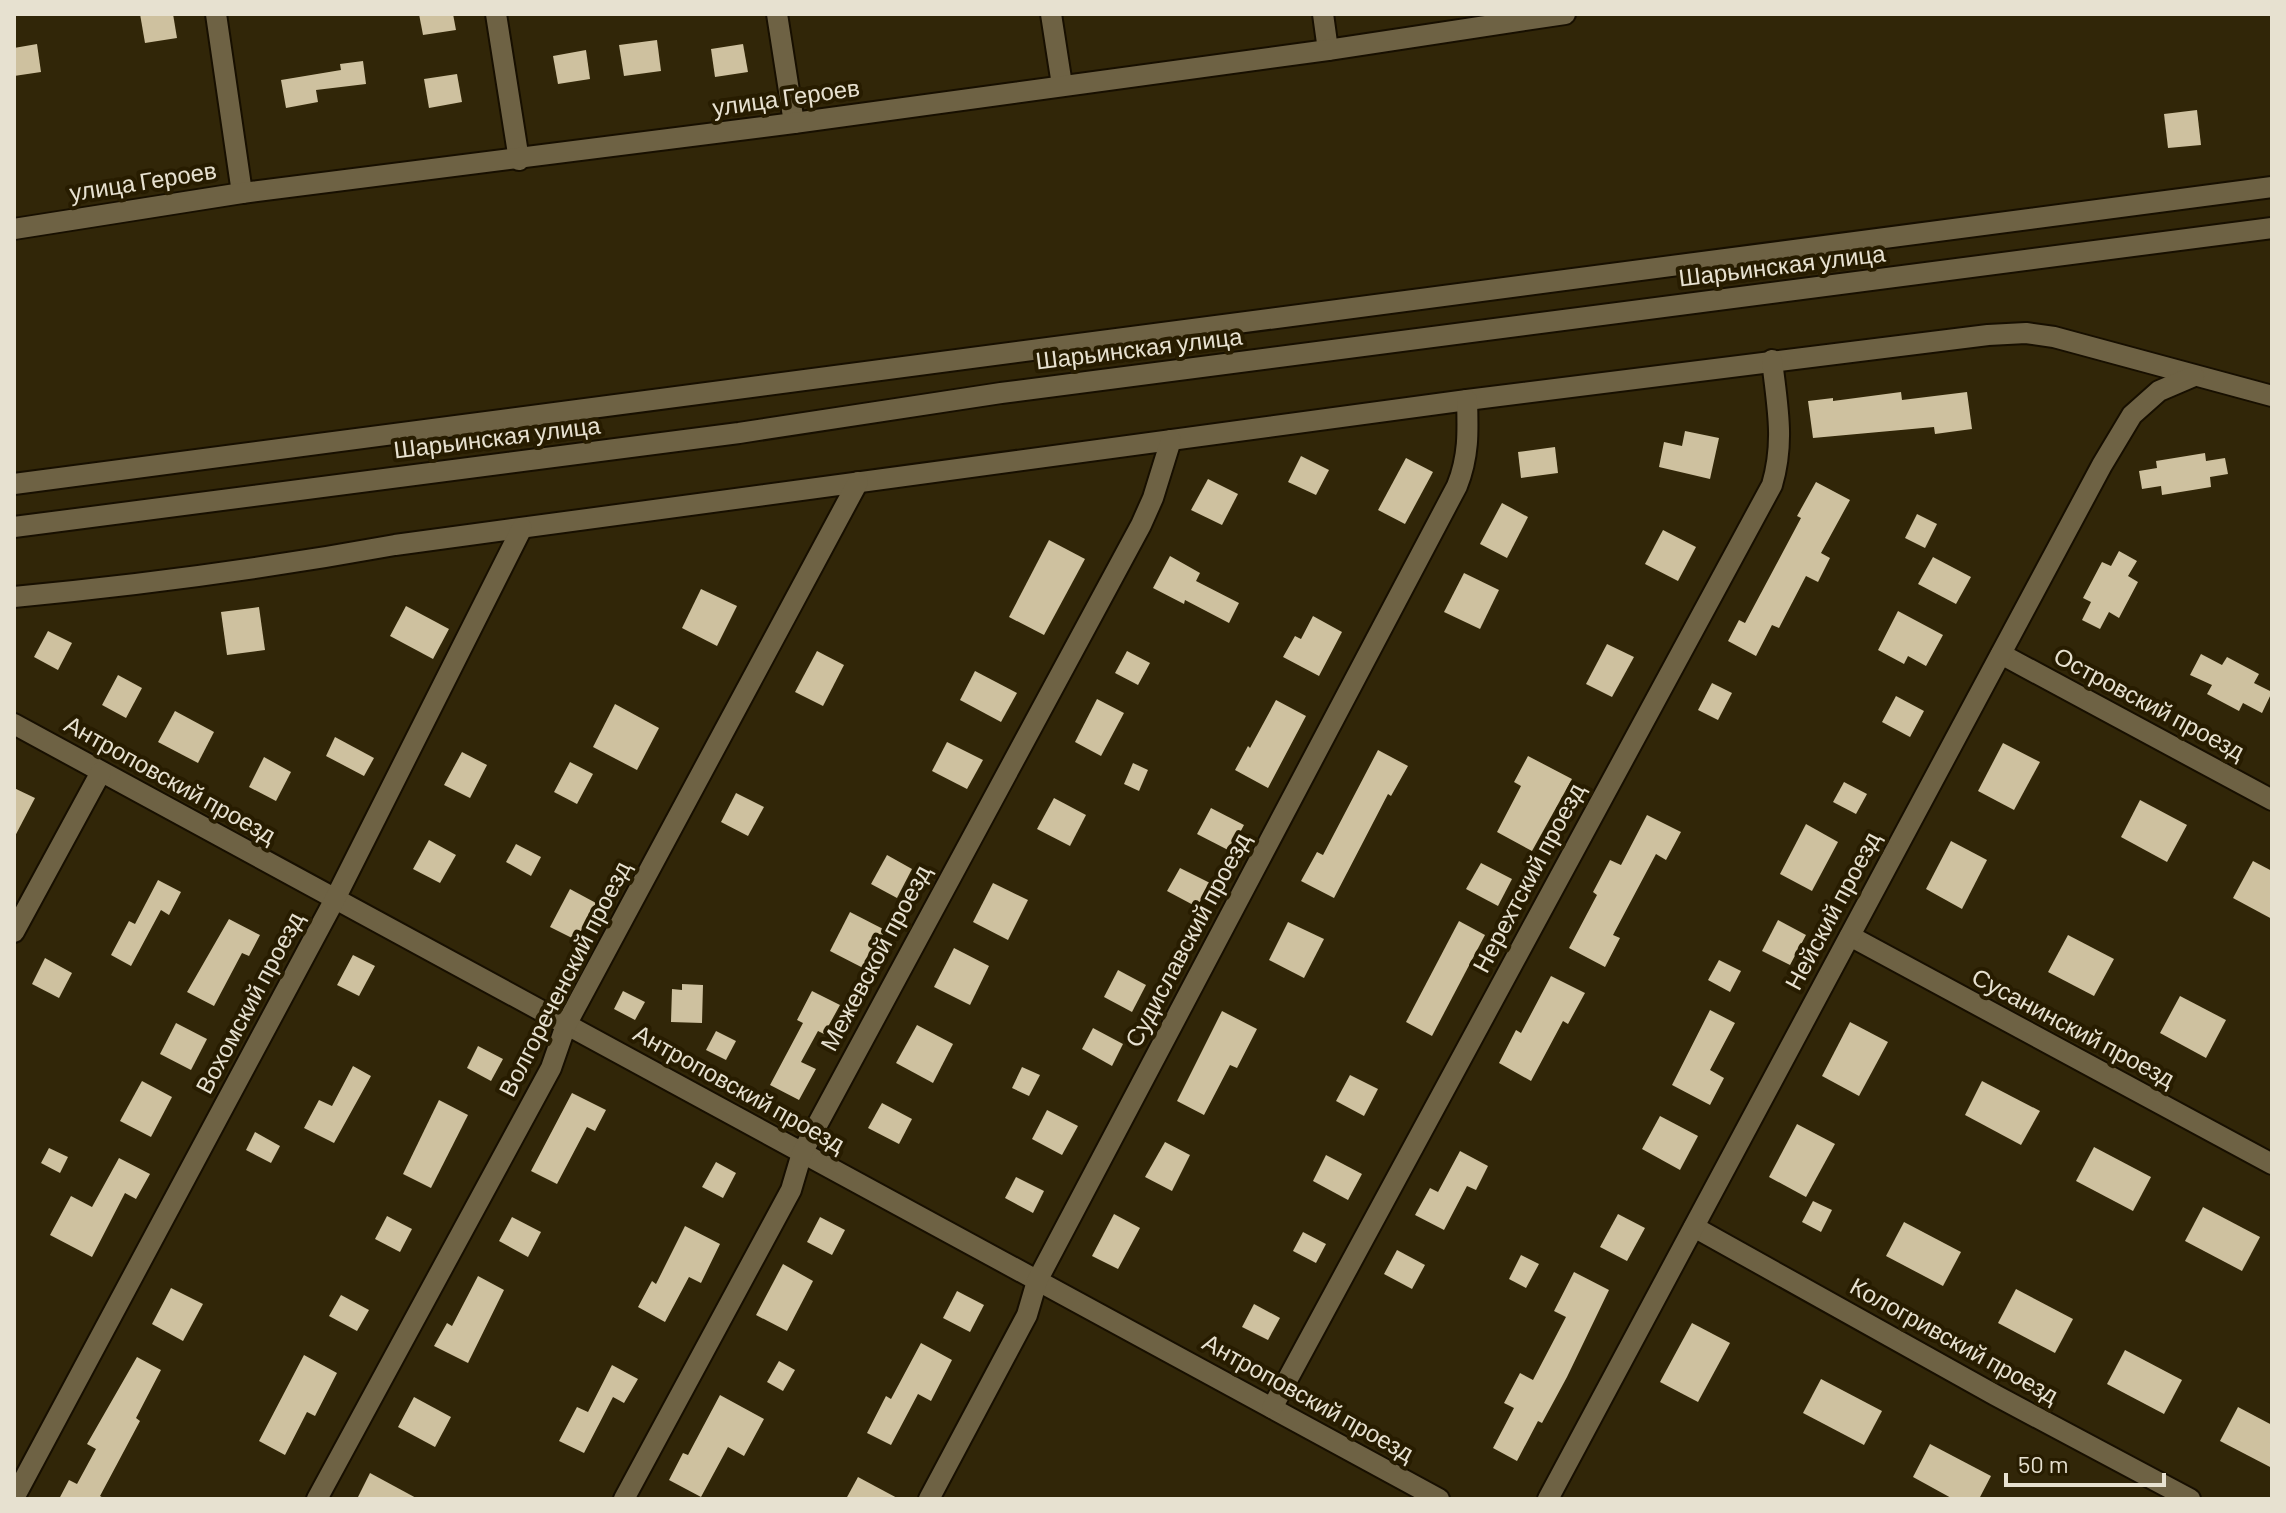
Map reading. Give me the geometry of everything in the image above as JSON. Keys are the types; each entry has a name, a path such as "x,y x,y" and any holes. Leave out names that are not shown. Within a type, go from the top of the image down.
{"street":[{"path":"216,14 242,193"},
{"path":"496,14 519,160"},
{"path":"777,14 794,123"},
{"path":"1051,14 1062,85"},
{"path":"1323,14 1328,50"},
{"name":"улица Героев","path":"14,229 242,193 794,123 1328,50 1565,14"},
{"path":"14,484 2272,187"},
{"name":"Шарьинская улица","path":"14,527 723,435 1001,393 2272,228"},
{"path":"14,597 102,589 522,528 1467,400 1988,335 2026,333 2054,337 2272,396"},
{"name":"Нерехтский проезд","path":"1272,1408 1772,485 1779,462 1781,435 1772,360"},
{"name":"Нейский проезд","path":"1548,1499 2102,465 2132,415 2159,391 2194,376"},
{"name":"Судиславский проезд","path":"929,1499 1027,1315 1037,1281 1457,486 1469,445 1467,400"},
{"name":"Межевской проезд","path":"624,1499 791,1190 802,1153 1141,525 1171,440"},
{"name":"Волгореченский проезд","path":"317,1499 551,1068 566,1025 858,482"},
{"name":"Вохомский проезд","path":"14,1498 335,899 522,528"},
{"name":"Островский проезд","path":"2001,654 2272,800"},
{"name":"Антроповский проезд","path":"14,724 1439,1499"},
{"path":"14,932 101,772"},
{"name":"Сусанинский проезд","path":"1850,936 2272,1164"},
{"name":"Кологривский проезд","path":"1694,1227 1995,1395 2190,1499"}],"building":[{"path":"140,14 173,14 177,38 145,43"},
{"path":"419,14 453,14 456,30 423,35"},
{"path":"657,40 661,71 624,76 619,45"},
{"path":"37,44 41,72 14,76 14,48"},
{"path":"743,44 748,72 715,77 711,49"},
{"path":"586,50 590,79 558,84 553,56"},
{"path":"363,61 366,84 316,90 318,102 286,108 281,80 341,70 340,64"},
{"path":"457,74 462,102 429,108 424,79"},
{"path":"2197,110 2201,145 2168,148 2164,114"},
{"path":"1901,392 1902,400 1967,392 1972,429 1935,434 1934,427 1813,438 1808,401 1833,398 1833,401"},
{"path":"1685,431 1719,438 1710,479 1659,467 1664,442 1682,446"},
{"path":"1555,447 1558,473 1521,478 1518,452"},
{"path":"2205,453 2206,461 2225,458 2228,474 2210,477 2211,487 2162,495 2161,486 2142,489 2139,471 2157,468 2156,461"},
{"path":"1301,456 1329,470 1316,495 1288,482"},
{"path":"1406,458 1433,472 1405,524 1378,510"},
{"path":"1208,479 1238,494 1222,525 1191,510"},
{"path":"1816,482 1850,500 1821,553 1830,558 1818,582 1806,576 1779,628 1772,625 1756,656 1728,641 1739,620 1745,623 1801,518 1797,516"},
{"path":"1502,503 1528,517 1507,558 1480,544"},
{"path":"1917,514 1937,524 1925,548 1905,538"},
{"path":"1663,530 1696,547 1678,581 1645,564"},
{"path":"1049,540 1085,559 1044,635 1009,617"},
{"path":"2119,551 2137,561 2128,576 2138,582 2119,618 2109,612 2100,629 2082,620 2091,602 2083,598 2102,562 2111,566"},
{"path":"1170,556 1200,573 1196,581 1239,603 1229,623 1185,600 1184,604 1153,588"},
{"path":"1933,557 1971,577 1956,604 1918,584"},
{"path":"1464,573 1499,590 1480,629 1444,612"},
{"path":"701,589 737,606 717,646 682,628"},
{"path":"406,606 449,629 433,659 390,636"},
{"path":"259,607 265,650 227,655 221,612"},
{"path":"1898,611 1943,635 1926,666 1908,656 1904,664 1878,650"},
{"path":"1313,616 1342,632 1319,676 1283,657 1295,636 1301,639"},
{"path":"48,631 72,643 58,670 34,657"},
{"path":"1607,644 1634,657 1612,697 1586,684"},
{"path":"817,651 844,665 823,706 795,692"},
{"path":"1127,651 1150,663 1138,685 1115,673"},
{"path":"2201,654 2222,665 2227,657 2259,674 2254,683 2272,692 2262,713 2243,703 2239,711 2207,694 2212,685 2190,675"},
{"path":"975,671 1017,693 1001,722 960,700"},
{"path":"118,675 142,688 126,718 102,705"},
{"path":"1712,683 1732,693 1718,720 1698,710"},
{"path":"1896,696 1924,711 1910,737 1882,722"},
{"path":"1097,699 1124,713 1101,756 1075,742"},
{"path":"1276,700 1306,716 1268,788 1235,770"},
{"path":"615,704 659,728 637,770 593,747"},
{"path":"175,711 214,732 198,763 158,742"},
{"path":"335,737 374,758 364,776 326,756"},
{"path":"947,742 983,760 967,789 932,771"},
{"path":"2003,743 2040,762 2014,810 1978,791"},
{"path":"1378,750 1408,766 1391,796 1388,794 1334,898 1301,881 1317,852 1323,855"},
{"path":"462,752 487,765 470,798 444,785"},
{"path":"1528,756 1572,779 1532,851 1497,832 1521,786 1514,782"},
{"path":"264,757 291,772 276,801 249,787"},
{"path":"570,762 593,774 577,804 554,792"},
{"path":"1133,763 1148,770 1139,791 1124,784"},
{"path":"1844,782 1867,794 1856,814 1833,802"},
{"path":"14,788 35,798 14,838"},
{"path":"736,793 764,807 748,836 721,822"},
{"path":"1054,798 1086,815 1070,846 1037,829"},
{"path":"2140,800 2187,825 2167,862 2121,837"},
{"path":"1211,808 1244,825 1230,851 1197,834"},
{"path":"1647,815 1681,832 1666,860 1656,854 1613,935 1620,938 1605,967 1569,948 1597,895 1593,892 1610,860 1621,865"},
{"path":"1806,824 1838,842 1812,891 1780,874"},
{"path":"429,840 456,855 440,883 413,869"},
{"path":"1951,841 1987,860 1962,909 1926,889"},
{"path":"516,844 541,857 531,876 506,862"},
{"path":"887,855 912,869 897,898 871,884"},
{"path":"2253,861 2272,871 2272,919 2233,898"},
{"path":"1481,863 1512,879 1498,906 1466,889"},
{"path":"1180,868 1210,883 1197,907 1167,891"},
{"path":"158,880 181,892 169,915 161,910 131,966 111,955 129,921 135,924"},
{"path":"993,883 1028,900 1008,940 973,922"},
{"path":"570,889 596,903 576,940 550,927"},
{"path":"850,912 885,930 865,969 830,951"},
{"path":"229,919 260,935 249,956 242,953 214,1006 187,992"},
{"path":"1778,920 1806,935 1790,965 1762,951"},
{"path":"1459,921 1485,935 1432,1036 1406,1022"},
{"path":"1288,922 1324,939 1304,978 1269,960"},
{"path":"2068,935 2114,959 2094,996 2048,972"},
{"path":"954,948 989,966 970,1005 934,987"},
{"path":"353,955 375,966 359,996 337,985"},
{"path":"45,958 72,973 59,998 32,984"},
{"path":"1719,960 1741,971 1730,992 1708,980"},
{"path":"1118,970 1146,985 1132,1012 1104,997"},
{"path":"1551,976 1585,993 1568,1024 1563,1021 1531,1081 1499,1063 1516,1030 1521,1033"},
{"path":"682,984 703,985 702,1023 671,1022 672,989 682,990"},
{"path":"623,991 645,1002 635,1020 614,1009"},
{"path":"812,991 840,1005 824,1034 818,1031 801,1062 816,1069 799,1100 770,1085 803,1023 797,1020"},
{"path":"2180,996 2226,1020 2206,1058 2160,1033"},
{"path":"1710,1010 1735,1023 1710,1070 1724,1078 1710,1105 1672,1085"},
{"path":"1222,1011 1257,1029 1237,1068 1230,1065 1204,1115 1177,1101"},
{"path":"1850,1022 1888,1042 1859,1096 1822,1076"},
{"path":"176,1023 207,1039 191,1070 160,1054"},
{"path":"917,1025 953,1044 933,1083 896,1063"},
{"path":"1093,1028 1123,1044 1112,1066 1082,1049"},
{"path":"716,1031 736,1041 726,1060 706,1050"},
{"path":"478,1046 503,1059 491,1081 467,1068"},
{"path":"353,1066 371,1076 334,1143 304,1128 319,1100 332,1106"},
{"path":"1022,1067 1040,1075 1029,1096 1012,1088"},
{"path":"1350,1075 1378,1089 1364,1116 1336,1101"},
{"path":"142,1081 172,1097 151,1137 120,1121"},
{"path":"1982,1081 2040,1111 2021,1145 1965,1115"},
{"path":"572,1093 606,1110 595,1131 587,1127 557,1184 531,1171"},
{"path":"439,1100 468,1115 431,1188 403,1174"},
{"path":"882,1103 912,1119 899,1144 868,1128"},
{"path":"1047,1110 1078,1126 1062,1155 1032,1139"},
{"path":"1660,1116 1698,1136 1680,1170 1642,1149"},
{"path":"1797,1124 1835,1144 1806,1197 1769,1177"},
{"path":"255,1132 280,1146 271,1163 246,1150"},
{"path":"1165,1142 1190,1155 1172,1191 1145,1177"},
{"path":"2094,1147 2151,1177 2133,1211 2076,1181"},
{"path":"49,1148 68,1157 60,1173 41,1163"},
{"path":"1460,1151 1488,1166 1476,1190 1467,1186 1444,1230 1415,1215 1430,1188 1438,1192"},
{"path":"1326,1155 1362,1174 1348,1200 1313,1181"},
{"path":"119,1158 150,1174 136,1199 125,1193 92,1257 50,1235 71,1196 92,1207"},
{"path":"716,1162 736,1173 723,1198 702,1187"},
{"path":"1016,1177 1044,1191 1033,1213 1005,1198"},
{"path":"1813,1201 1832,1210 1821,1232 1802,1222"},
{"path":"2203,1207 2260,1237 2242,1271 2185,1241"},
{"path":"1114,1214 1140,1228 1118,1269 1092,1256"},
{"path":"1618,1214 1645,1228 1627,1261 1600,1247"},
{"path":"387,1216 412,1229 400,1252 375,1239"},
{"path":"512,1217 541,1232 528,1257 499,1241"},
{"path":"820,1217 845,1230 832,1255 807,1242"},
{"path":"1904,1222 1961,1252 1943,1286 1886,1256"},
{"path":"685,1226 720,1244 701,1283 689,1277 665,1322 638,1307 652,1281 656,1284"},
{"path":"1303,1232 1326,1244 1316,1263 1293,1251"},
{"path":"1397,1250 1425,1265 1412,1289 1384,1274"},
{"path":"1521,1255 1539,1264 1526,1288 1509,1279"},
{"path":"783,1264 813,1281 787,1331 756,1315"},
{"path":"1574,1272 1609,1290 1567,1377 1542,1423 1538,1421 1517,1461 1493,1448 1514,1408 1504,1403 1520,1373 1533,1380 1566,1317 1554,1311"},
{"path":"478,1276 504,1290 468,1363 434,1346 447,1323 452,1326"},
{"path":"171,1288 203,1304 183,1341 152,1324"},
{"path":"2016,1289 2073,1319 2055,1353 1998,1323"},
{"path":"957,1291 984,1305 970,1332 943,1318"},
{"path":"341,1295 369,1310 357,1331 329,1316"},
{"path":"1254,1304 1280,1318 1268,1340 1242,1327"},
{"path":"1692,1323 1730,1343 1698,1402 1660,1382"},
{"path":"921,1343 952,1360 931,1401 918,1394 891,1445 867,1433 886,1396 891,1399"},
{"path":"2125,1350 2182,1380 2164,1414 2107,1384"},
{"path":"304,1355 337,1373 315,1416 307,1412 285,1455 259,1441"},
{"path":"137,1357 161,1370 136,1418 140,1421 100,1496 105,1499 59,1499 69,1480 77,1484 96,1449 87,1444"},
{"path":"779,1361 795,1370 783,1391 767,1382"},
{"path":"612,1365 638,1379 624,1403 613,1397 584,1453 559,1441 577,1407 588,1412"},
{"path":"1821,1379 1882,1411 1864,1445 1803,1413"},
{"path":"720,1395 764,1419 744,1456 728,1447 701,1497 669,1480 683,1453 688,1455"},
{"path":"414,1397 451,1417 435,1447 398,1427"},
{"path":"2238,1407 2272,1425 2272,1468 2220,1441"},
{"path":"1930,1444 1991,1476 1979,1499 1953,1499 1913,1477"},
{"path":"370,1473 418,1499 357,1499"},
{"path":"858,1477 899,1499 846,1499"}]}
